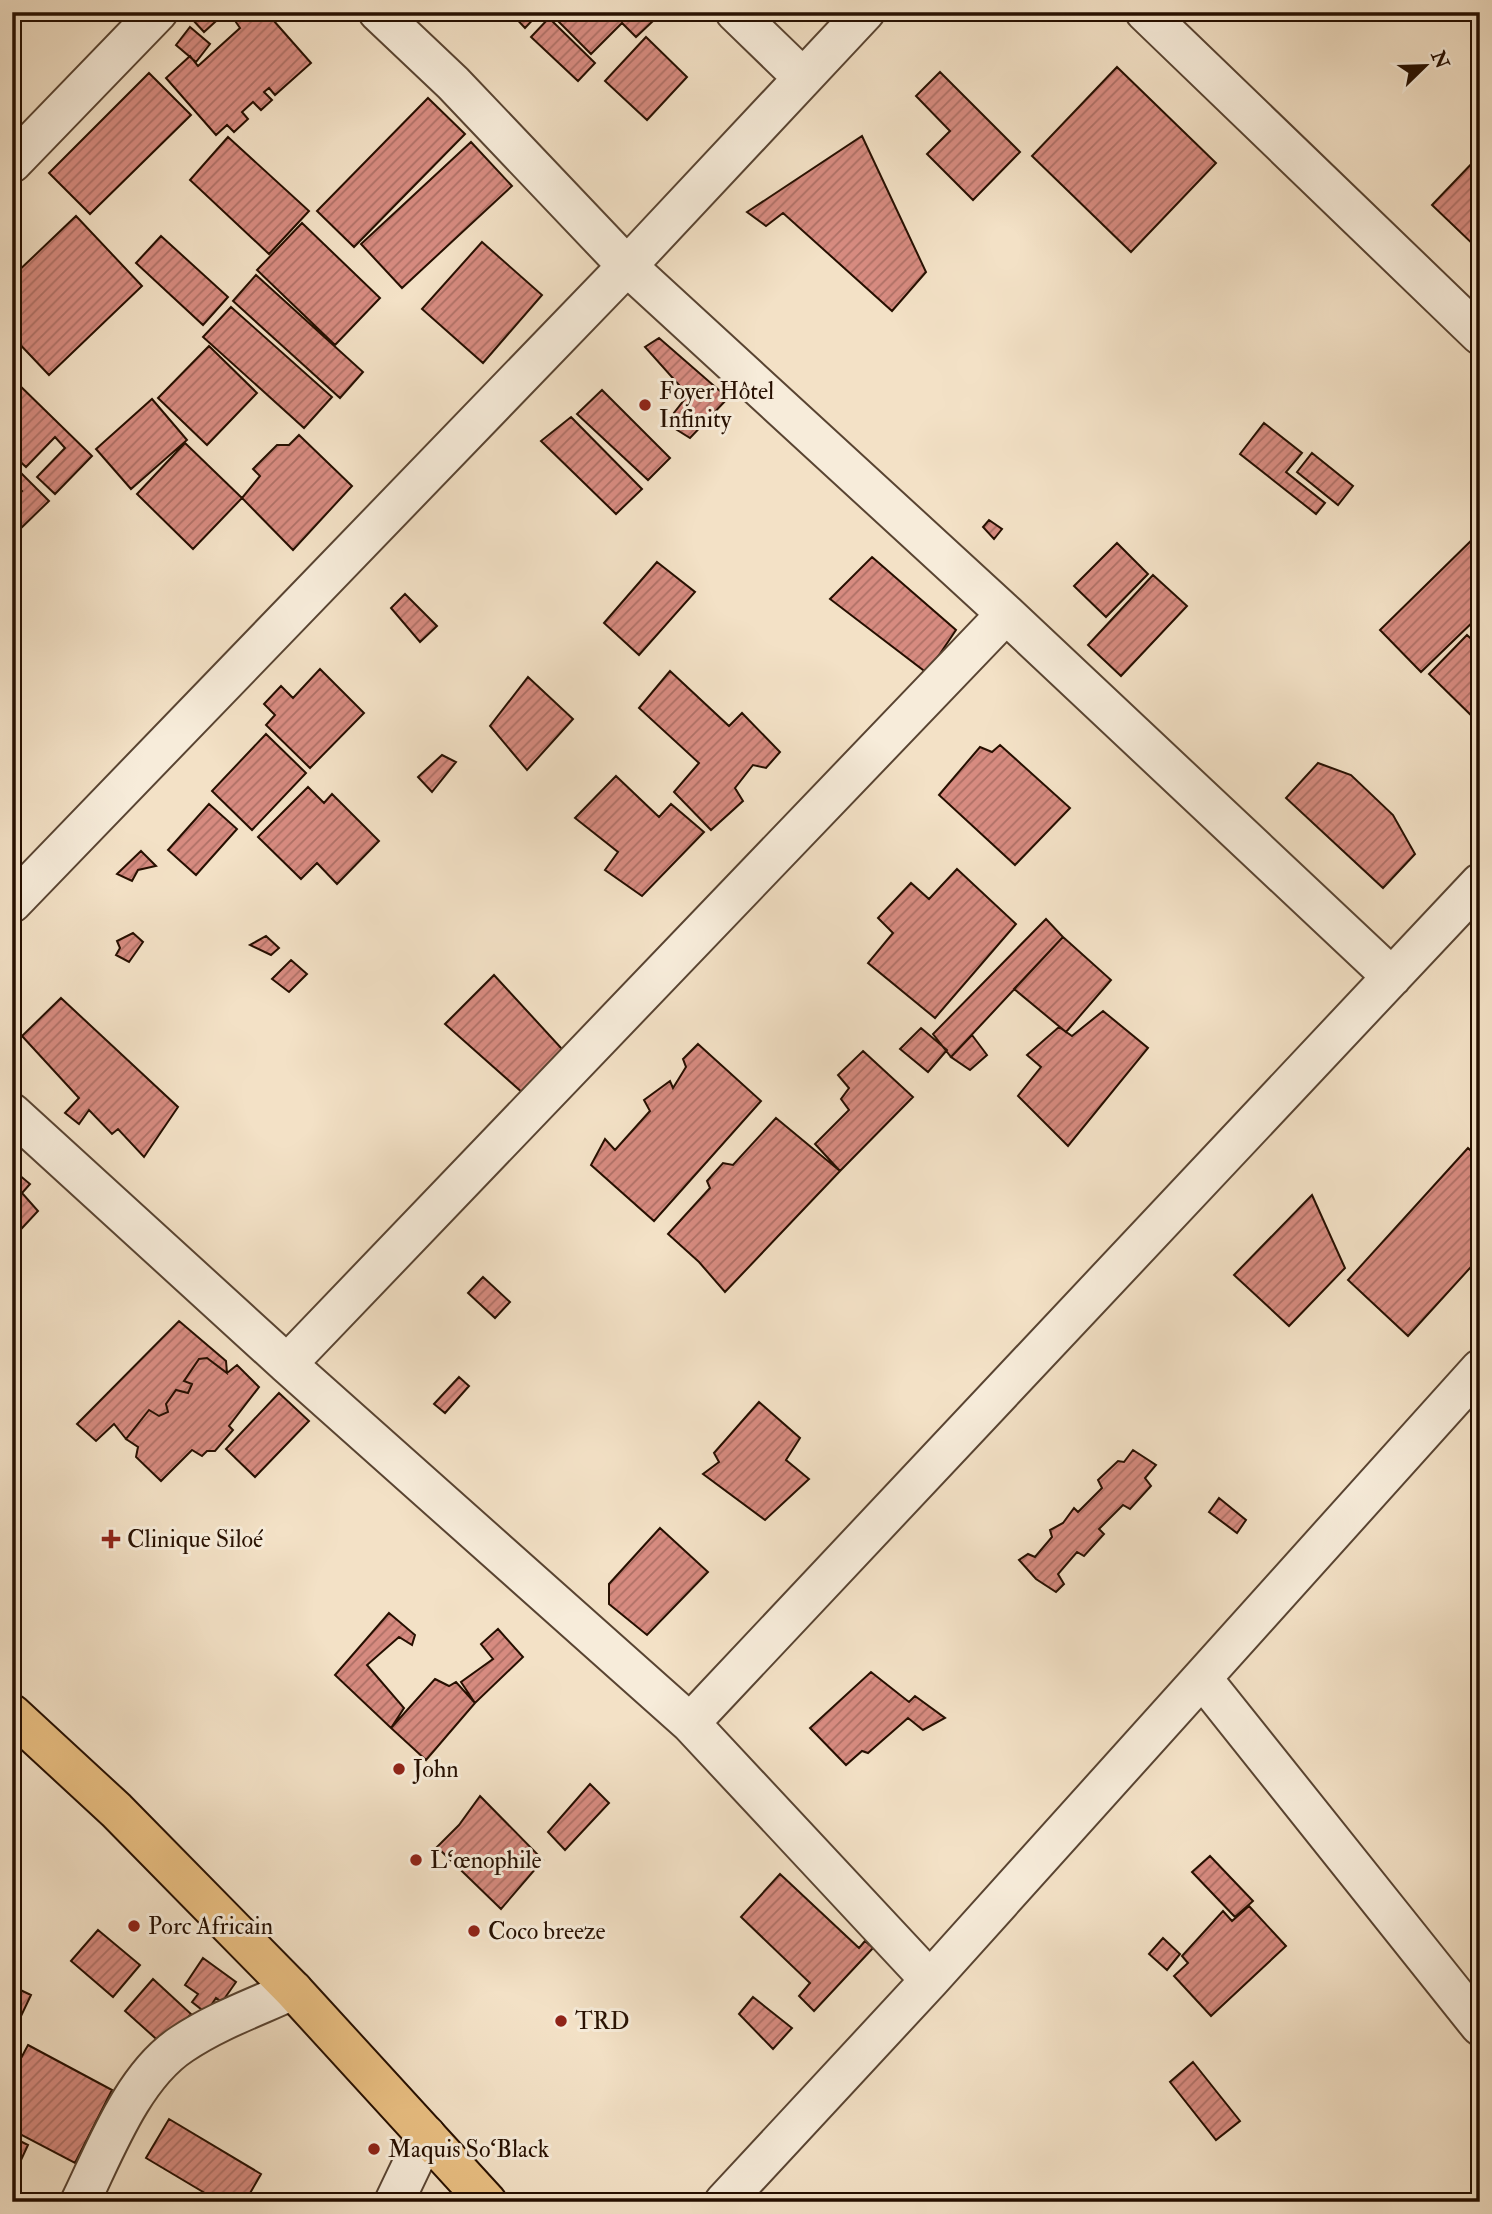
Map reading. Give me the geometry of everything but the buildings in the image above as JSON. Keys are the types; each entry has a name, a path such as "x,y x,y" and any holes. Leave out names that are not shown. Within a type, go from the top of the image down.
{"main road":[{"path":"12,1714 116,1810 293,1990 486,2202"}],"street":[{"path":"12,163 158,12"},
{"path":"378,12 453,83 627,266 1006,614 1392,977"},
{"path":"735,12 802,77"},
{"path":"12,903 627,266 865,12"},
{"path":"1145,12 1480,335"},
{"path":"287,1364 1006,614"},
{"path":"690,1723 1480,883"},
{"path":"12,1113 287,1364 690,1723 930,1980"},
{"path":"724,2202 930,1980 1480,1369"},
{"path":"1202,1678 1480,2026"},
{"path":"80,2202 122,2116 151,2073 180,2045 293,1990"},
{"path":"394,2202 426,2135"}],"place":[{"name":"Foyer Hôtel Infinity","path":"645,405"},
{"name":"Clinique Siloé","path":"111,1539"},
{"name":"John","path":"399,1769"},
{"name":"L‘œnophile","path":"416,1860"},
{"name":"Porc Africain","path":"134,1926"},
{"name":"Coco breeze","path":"474,1931"},
{"name":"TRD","path":"561,2021"},
{"name":"Maquis So‘Black","path":"374,2149"}]}
